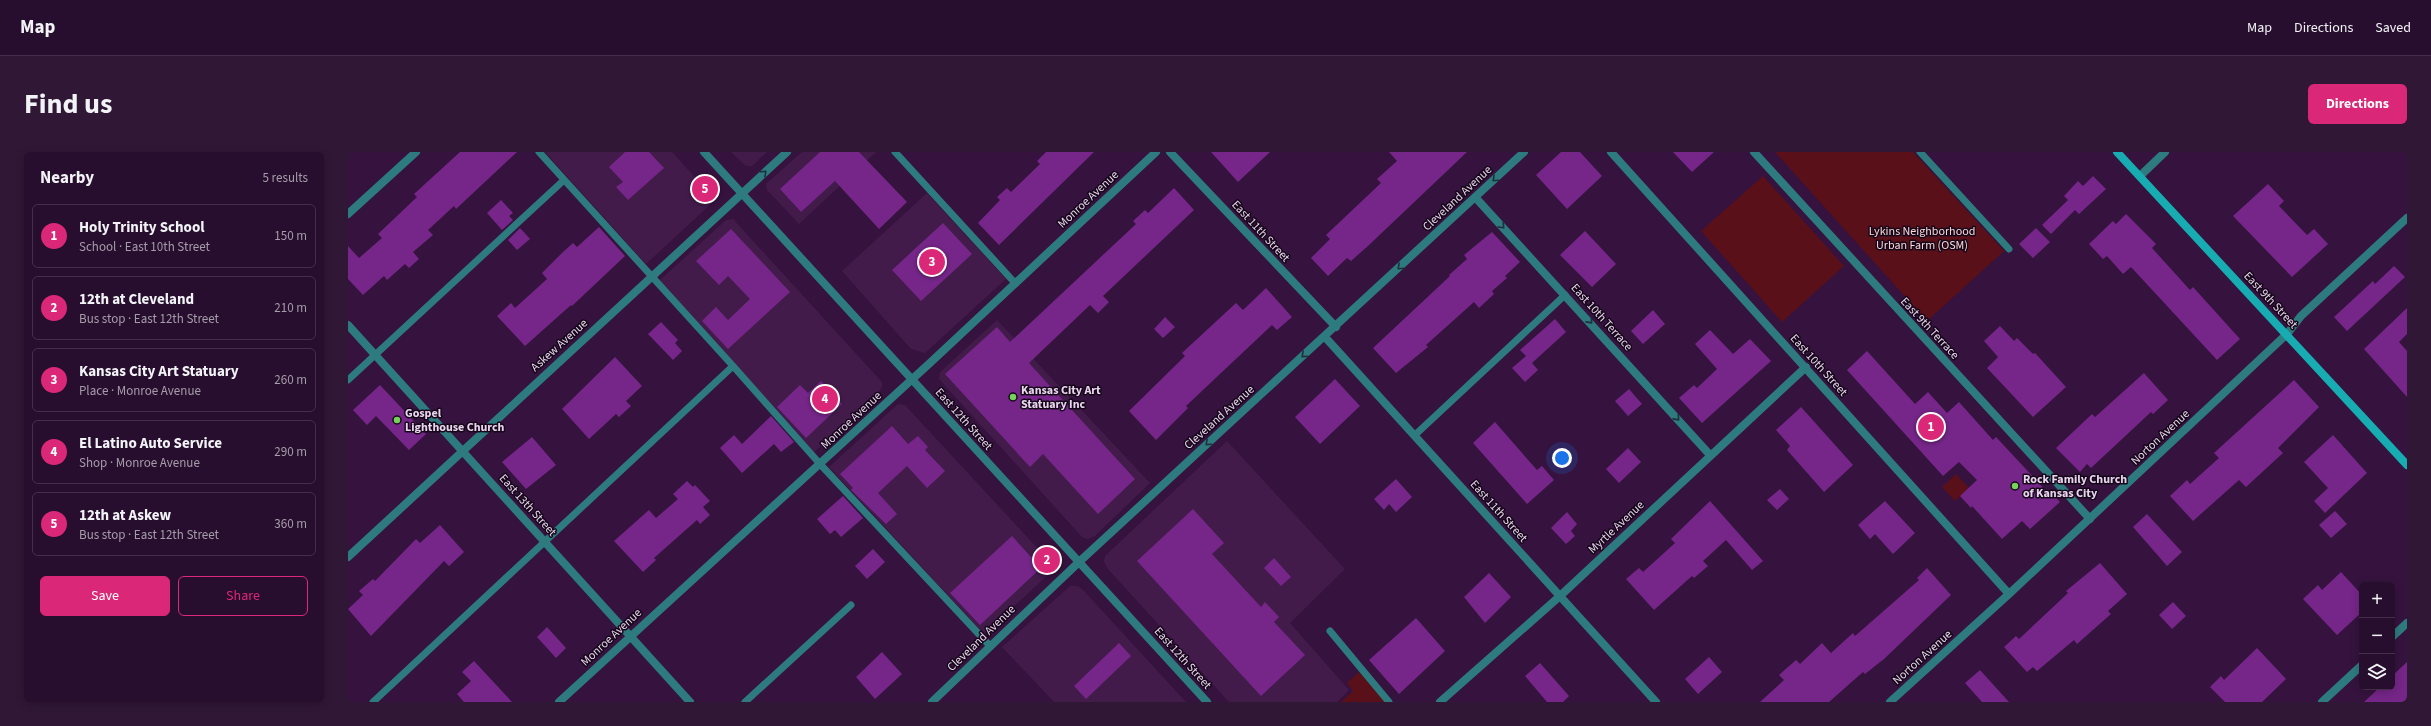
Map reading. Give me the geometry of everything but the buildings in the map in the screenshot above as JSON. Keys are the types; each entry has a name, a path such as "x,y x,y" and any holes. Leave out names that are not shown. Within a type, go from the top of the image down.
{"main road":[{"name":"East 9th Street","path":"2117,152 2407,465"}],"street":[{"path":"348,214 416,152"},
{"name":"East 12th Street","path":"704,152 1207,702"},
{"name":"Askew Avenue","path":"348,557 462,450 787,152"},
{"name":"Monroe Avenue","path":"559,702 630,635 912,380 1156,152"},
{"name":"East 11th Street","path":"1170,152 1336,327"},
{"name":"Cleveland Avenue","path":"932,702 1079,562 1336,327 1524,152"},
{"name":"East 10th Street","path":"1611,152 2009,594"},
{"name":"East 9th Terrace","path":"1754,152 2090,519"},
{"path":"2140,176 2166,152"},
{"name":"East 10th Terrace","path":"1476,197 1710,455"},
{"name":"Norton Avenue","path":"1890,702 2090,519 2287,334 2294,323 2407,218"},
{"name":"East 13th Street","path":"348,325 690,702"},
{"name":"East 11th Street","path":"1325,337 1656,702"},
{"name":"Myrtle Avenue","path":"1440,702 1560,596 1806,367"},
{"path":"2395,634 2407,623"},
{"path":"2322,702 2359,668"}],"lane":[{"path":"539,152 820,464 990,646"},
{"path":"895,152 1015,283"},
{"path":"1920,152 2009,249"},
{"path":"348,380 564,180"},
{"path":"1415,435 1565,294"},
{"path":"373,702 733,366"},
{"path":"745,702 851,605"},
{"path":"1330,631 1389,702"}],"shaded area":[{"path":"545,152 672,152 713,197 712,203 646,264"},
{"path":"731,152 767,152 752,166 746,166"},
{"path":"802,152 876,152 799,224 767,190 766,184"},
{"path":"927,193 1006,279 925,353 911,349 842,271"},
{"path":"733,219 882,382 882,387 878,393 814,452 660,280 726,220"},
{"path":"997,320 1150,483 1095,536 1088,539 1082,537 939,379 940,372"},
{"path":"898,404 905,405 1053,565 1051,572 984,634 829,467"},
{"path":"1227,441 1345,569 1290,623 1349,690 1337,702 1229,702 1108,569 1104,562 1105,556"},
{"path":"1070,586 1078,586 1084,591 1186,702 1054,702 1002,647"}],"green space":[{"name":"Lykins Neighborhood Urban Farm (OSM)","path":"1775,152 1913,152 2004,251 1927,321"},
{"path":"1763,176 1844,266 1782,322 1701,231"},
{"path":"1956,474 1969,488 1955,501 1942,487"},
{"path":"1359,672 1386,702 1341,702 1353,691 1347,683"}],"place":[{"name":"12th at Askew","path":"705,189"},
{"name":"Kansas City Art Statuary","path":"932,262"},
{"name":"Kansas City Art Statuary Inc","path":"1013,397"},
{"name":"El Latino Auto Service","path":"825,399"},
{"name":"Gospel Lighthouse Church","path":"397,420"},
{"name":"Holy Trinity School","path":"1931,427"},
{"name":"Rock Family Church of Kansas City","path":"2015,486"},
{"name":"12th at Cleveland","path":"1047,560"}]}
